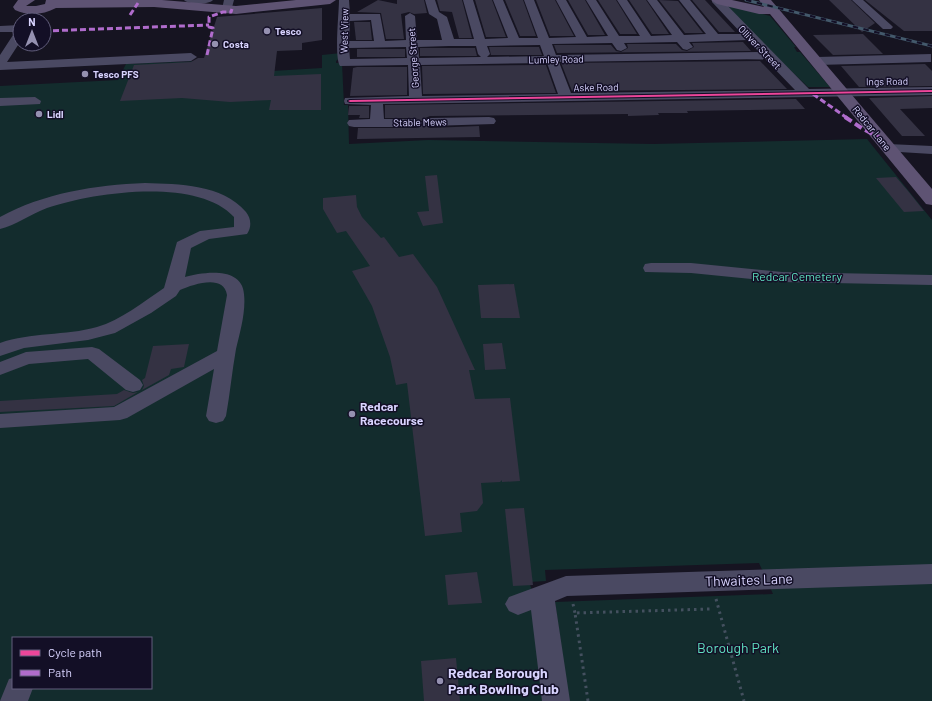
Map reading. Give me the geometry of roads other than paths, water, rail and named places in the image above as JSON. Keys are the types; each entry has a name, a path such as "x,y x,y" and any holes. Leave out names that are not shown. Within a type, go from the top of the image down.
{"main road":[{"path":"6,5 47,7 53,2 155,2 228,5 330,0"},
{"path":"717,1 759,10 770,6"},
{"name":"Redcar Lane","path":"770,6 932,200"}],"street":[{"path":"189,0 208,0"},
{"name":"West View","path":"344,0 346,18 343,45 344,63"},
{"path":"430,0 434,14 442,17 449,43"},
{"path":"468,0 486,60"},
{"path":"498,0 515,42"},
{"path":"529,0 566,97"},
{"path":"561,0 583,40"},
{"path":"591,0 626,57"},
{"path":"622,0 648,39"},
{"path":"652,0 693,56"},
{"path":"684,0 715,38"},
{"path":"857,0 887,27"},
{"name":"Olliver Street","path":"717,1 805,93"},
{"path":"346,18 376,16 380,44"},
{"name":"George Street","path":"410,16 416,99"},
{"path":"0,29 12,28"},
{"path":"343,45 751,37"},
{"path":"6,50 0,65 53,63 51,69 101,66 104,61 191,57"},
{"name":"Lumley Road","path":"344,63 767,54"},
{"path":"816,61 931,58"},
{"name":"Ings Road","path":"842,92 932,91"},
{"name":"Aske Road","path":"350,101 842,92"},
{"name":"Stable Mews","path":"461,99 463,122"},
{"name":"Stable Mews","path":"377,100 377,123"},
{"path":"0,102 35,101"},
{"name":"Stable Mews","path":"430,122 489,121"},
{"name":"Stable Mews","path":"354,123 415,123"},
{"path":"888,148 932,150"},
{"path":"0,224 33,208 58,200 114,188 166,187 212,195 237,211 241,216 241,231 206,234 189,240 183,245 174,286 170,292 115,326 101,331 8,346 0,350"},
{"path":"651,268 691,268 782,277 932,280"},
{"path":"174,286 199,279 215,278 227,280 236,291 236,301 216,416"},
{"path":"0,369 26,358 92,353 96,354 142,393"},
{"path":"0,421 110,415 120,413 142,393 226,354"},
{"name":"Thwaites Lane","path":"554,590 932,574"},
{"path":"518,604 554,590 556,701"},
{"path":"14,701 19,689"}],"railway":[{"path":"746,0 932,46"}],"place":[{"name":"Tesco","path":"267,31"},
{"name":"Costa","path":"215,44"},
{"name":"Tesco PFS","path":"85,74"},
{"name":"Lidl","path":"39,114"},
{"name":"Redcar Racecourse","path":"352,414"},
{"name":"Redcar Borough Park Bowling Club","path":"440,681"}],"park label":[{"name":"Redcar Cemetery","path":"797,277"},
{"name":"Borough Park","path":"738,648"}]}
